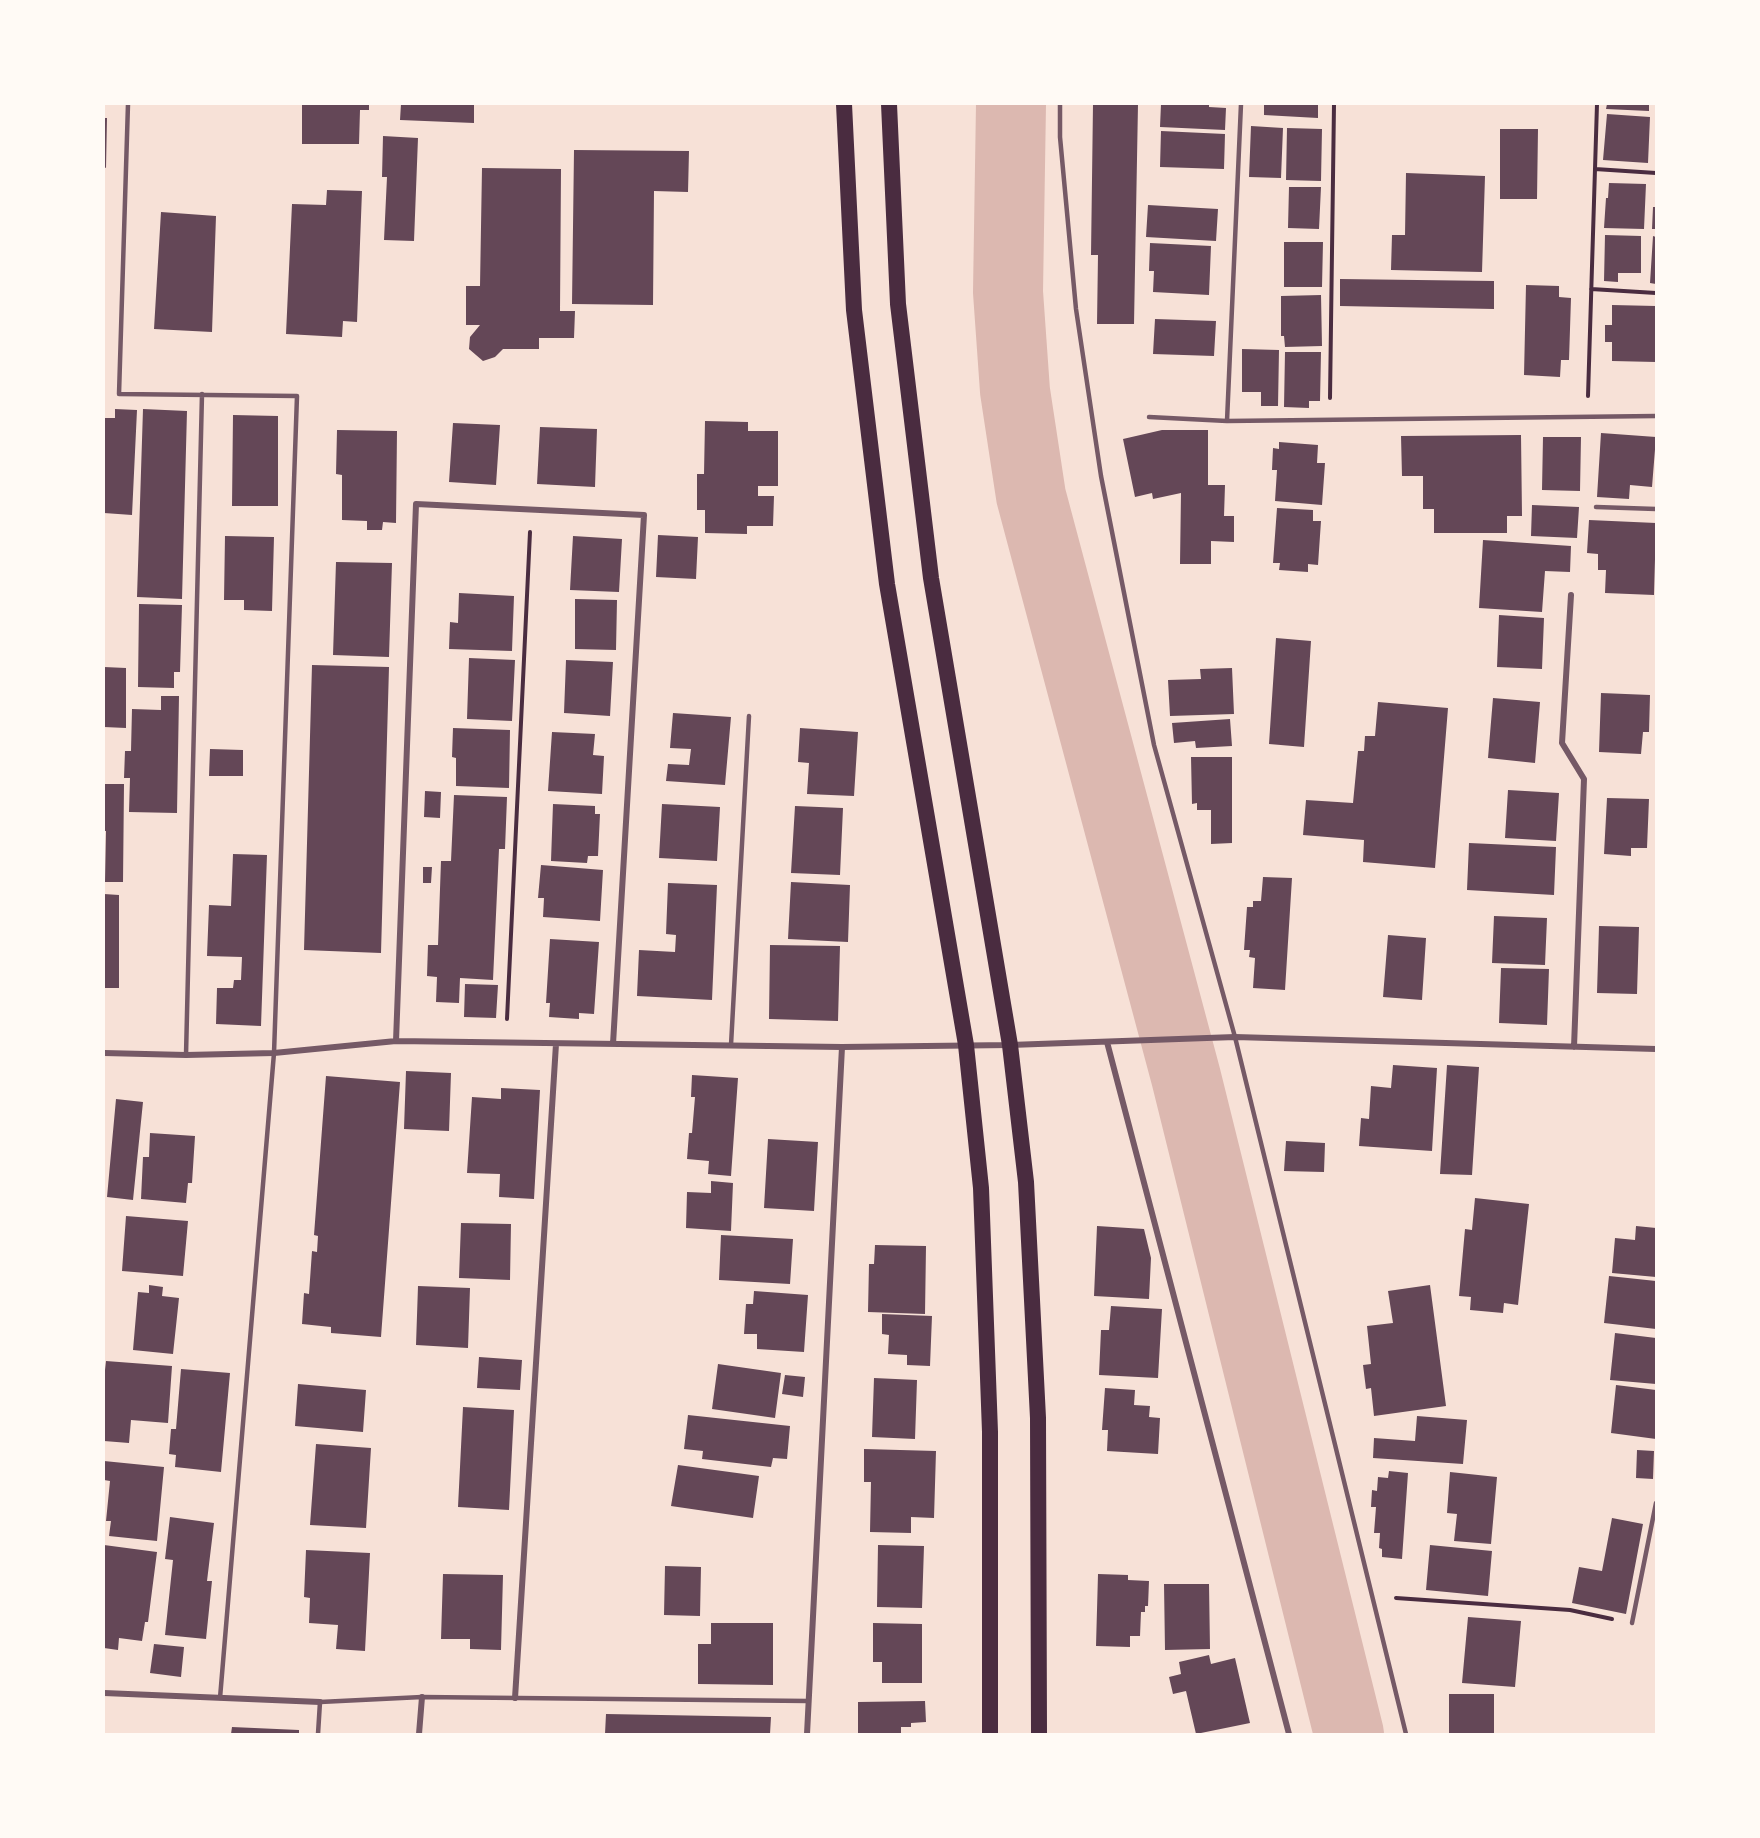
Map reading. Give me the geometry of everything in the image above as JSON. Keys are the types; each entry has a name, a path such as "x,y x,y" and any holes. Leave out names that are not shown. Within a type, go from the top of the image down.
{"highway":[{"path":"844,104 854,310 887,584 966,1045 981,1188 990,1421 990,1734"},
{"path":"889,104 898,304 931,578 1010,1045 1026,1182 1038,1418 1039,1734"}],"street":[{"path":"396,1041 416,504 644,515 613,1044"},
{"path":"1571,595 1562,743 1584,779 1574,1047"},
{"path":"104,1053 186,1055 274,1053 396,1041 842,1047 1010,1045 1236,1037 1656,1049"},
{"path":"1107,1042 1289,1734"},
{"path":"516,1698 556,1044"},
{"path":"807,1734 842,1047"},
{"path":"104,1693 320,1702"},
{"path":"419,1734 422,1697"}],"lane":[{"path":"128,104 119,394 297,396 274,1053 220,1698"},
{"path":"1060,104 1060,137 1076,309 1101,476 1154,745 1236,1037 1406,1734"},
{"path":"1227,421 1241,104"},
{"path":"186,1055 202,394"},
{"path":"1149,417 1227,421 1656,416"},
{"path":"1596,507 1656,508"},
{"path":"732,1045 749,716"},
{"path":"1632,1623 1656,1503"},
{"path":"318,1734 320,1702 422,1697 808,1701"}],"path":[{"path":"1329,419 1334,104"},
{"path":"1588,418 1597,104"},
{"path":"1595,169 1656,173"},
{"path":"1591,290 1656,292"},
{"path":"505,1044 531,509"},
{"path":"1372,1596 1570,1610 1632,1623"}],"building":[{"path":"302,104 369,104 369,110 360,110 359,144 302,144"},
{"path":"401,104 474,104 474,123 400,120"},
{"path":"1093,104 1138,104 1134,324 1097,324 1098,255 1091,255"},
{"path":"1161,104 1209,104 1209,107 1226,108 1225,130 1160,127"},
{"path":"1264,104 1318,104 1318,118 1264,115"},
{"path":"1607,104 1649,104 1649,111 1606,109"},
{"path":"1607,114 1650,117 1648,163 1603,160"},
{"path":"104,118 107,118 106,168 104,167"},
{"path":"1251,126 1283,128 1281,178 1249,177"},
{"path":"1287,128 1322,129 1321,181 1286,180"},
{"path":"1500,129 1538,129 1537,199 1500,199"},
{"path":"1161,131 1225,134 1224,169 1160,167"},
{"path":"383,136 418,138 414,241 384,240 387,177 382,177"},
{"path":"574,150 689,151 688,192 654,191 653,305 572,304"},
{"path":"482,168 561,169 560,311 575,311 574,338 539,338 539,349 503,349 495,357 483,361 469,349 470,337 480,325 466,325 466,286 480,286"},
{"path":"1406,173 1485,176 1482,272 1391,270 1392,235 1405,235"},
{"path":"1609,183 1646,184 1644,229 1604,228"},
{"path":"1289,187 1321,187 1319,229 1288,228"},
{"path":"327,190 362,191 357,322 343,321 342,337 286,334 292,204 326,205"},
{"path":"1148,205 1218,209 1216,241 1146,237"},
{"path":"1653,207 1656,207 1656,229 1652,229"},
{"path":"161,212 216,216 212,332 154,329"},
{"path":"1605,235 1641,236 1641,273 1618,273 1618,282 1604,281"},
{"path":"1653,236 1656,237 1656,284 1650,283"},
{"path":"1284,242 1323,242 1322,287 1284,287"},
{"path":"1150,243 1211,246 1209,295 1153,292 1154,271 1149,271"},
{"path":"1340,279 1494,281 1494,309 1340,306"},
{"path":"1526,285 1559,286 1559,297 1571,298 1569,360 1561,360 1560,377 1524,375"},
{"path":"1321,295 1322,346 1285,347 1284,336 1281,336 1281,296"},
{"path":"1612,305 1656,306 1656,362 1612,361 1612,342 1605,342 1605,325 1612,325"},
{"path":"1155,319 1216,321 1214,356 1153,354"},
{"path":"1242,349 1279,350 1278,406 1261,406 1261,392 1242,392"},
{"path":"1285,352 1321,352 1320,401 1309,401 1309,408 1284,407"},
{"path":"115,409 137,410 132,515 104,513 104,418 115,418"},
{"path":"143,409 187,411 182,599 137,597"},
{"path":"233,415 278,416 278,506 232,506"},
{"path":"705,421 748,422 748,431 778,431 778,486 758,486 758,496 774,496 773,526 747,526 747,534 705,533 705,510 697,510 697,474 704,474"},
{"path":"453,423 500,425 496,485 449,482"},
{"path":"540,427 597,429 595,487 537,484"},
{"path":"337,430 397,431 396,523 383,522 382,530 367,530 367,521 342,520 342,475 336,474"},
{"path":"1162,430 1208,430 1208,485 1225,485 1224,516 1234,516 1234,542 1211,541 1211,564 1180,564 1181,493 1153,499 1152,493 1135,497 1123,439"},
{"path":"1601,433 1656,437 1652,487 1630,485 1629,499 1597,497"},
{"path":"1521,435 1522,516 1507,516 1507,533 1434,533 1434,509 1423,509 1423,476 1402,476 1401,436"},
{"path":"1543,437 1581,437 1580,491 1542,490"},
{"path":"1279,442 1318,445 1317,463 1325,463 1322,505 1275,501 1277,470 1272,470 1273,448 1279,449"},
{"path":"1532,505 1579,507 1577,538 1531,536"},
{"path":"1277,508 1313,510 1313,521 1321,521 1318,565 1308,564 1308,572 1279,570 1280,563 1273,563"},
{"path":"1589,520 1656,523 1654,595 1605,593 1606,570 1598,570 1598,554 1587,553"},
{"path":"658,535 698,537 696,579 656,577"},
{"path":"225,536 274,537 272,611 244,610 244,600 224,600"},
{"path":"573,536 622,539 619,592 570,590"},
{"path":"1483,540 1571,546 1570,572 1545,571 1542,612 1479,608"},
{"path":"336,562 392,563 389,657 333,655"},
{"path":"459,593 514,596 512,651 449,649 450,622 458,623"},
{"path":"575,599 617,600 616,650 575,649"},
{"path":"139,604 182,605 180,672 174,672 174,688 138,687"},
{"path":"1499,615 1544,618 1542,669 1497,667"},
{"path":"1276,638 1311,641 1304,747 1269,744"},
{"path":"469,658 515,660 512,721 467,719"},
{"path":"566,660 613,662 610,716 564,713"},
{"path":"312,665 389,667 381,953 304,950"},
{"path":"104,667 126,668 126,728 104,727"},
{"path":"1232,668 1234,714 1170,716 1168,680 1201,679 1200,669"},
{"path":"1601,693 1650,695 1649,732 1643,732 1641,754 1599,752"},
{"path":"161,696 179,696 177,813 129,812 130,778 124,778 125,751 131,751 132,709 161,710"},
{"path":"1493,698 1540,702 1535,763 1488,758"},
{"path":"1378,702 1448,708 1435,868 1363,862 1364,840 1303,835 1306,800 1353,803 1358,751 1364,751 1365,736 1375,736"},
{"path":"673,713 731,717 725,785 666,781 668,764 689,765 691,749 670,748"},
{"path":"1230,719 1232,746 1196,748 1195,741 1174,743 1172,723"},
{"path":"453,728 510,730 509,788 456,786 456,758 452,757"},
{"path":"800,728 858,732 854,796 807,794 809,763 798,762"},
{"path":"552,732 595,734 593,755 604,756 602,794 548,791"},
{"path":"210,749 243,750 243,776 209,776"},
{"path":"1191,757 1232,757 1232,843 1211,844 1211,810 1197,810 1197,803 1192,804"},
{"path":"104,784 124,784 123,882 105,882"},
{"path":"1508,790 1559,793 1556,841 1505,838"},
{"path":"425,791 441,792 440,818 424,817"},
{"path":"454,795 507,797 505,849 499,849 493,980 460,978 459,1003 436,1002 437,977 427,976 428,945 438,945 441,861 451,861"},
{"path":"1607,798 1649,799 1647,848 1631,848 1631,856 1604,854"},
{"path":"553,804 595,806 595,814 600,814 598,856 588,856 587,863 551,861"},
{"path":"662,804 720,807 717,861 659,858"},
{"path":"795,806 843,808 840,875 791,873"},
{"path":"1469,843 1556,847 1554,895 1467,890"},
{"path":"233,854 267,855 261,1026 216,1024 217,988 233,988 234,980 241,980 242,957 207,956 209,905 231,906"},
{"path":"541,865 603,870 600,921 543,917 544,898 538,898"},
{"path":"423,867 432,867 431,883 423,883"},
{"path":"1263,877 1292,878 1285,990 1253,988 1255,958 1249,957 1250,950 1244,950 1247,907 1253,907 1253,901 1261,901"},
{"path":"791,882 850,885 848,942 788,939"},
{"path":"668,883 717,885 712,1000 637,996 639,950 675,952 676,935 666,934"},
{"path":"104,894 119,895 119,988 104,988"},
{"path":"1494,916 1547,918 1545,965 1492,963"},
{"path":"1599,926 1639,927 1637,994 1597,993"},
{"path":"1388,935 1426,938 1422,1000 1383,997"},
{"path":"550,939 599,942 594,1014 579,1013 579,1019 549,1017 550,1003 546,1003"},
{"path":"770,945 840,946 838,1021 769,1019"},
{"path":"1501,968 1549,969 1547,1025 1499,1023"},
{"path":"465,984 498,985 496,1018 464,1017"},
{"path":"1393,1065 1437,1068 1432,1151 1359,1146 1361,1118 1369,1119 1371,1086 1391,1088"},
{"path":"1447,1065 1479,1067 1472,1175 1440,1174"},
{"path":"406,1071 451,1073 449,1131 404,1129"},
{"path":"692,1075 738,1078 731,1176 708,1174 709,1161 687,1159 695,1097 691,1097"},
{"path":"326,1076 400,1082 381,1337 331,1333 331,1327 302,1324 304,1293 309,1294 312,1251 317,1252 318,1236 314,1235"},
{"path":"501,1088 540,1090 534,1199 499,1197 500,1174 467,1173 472,1097 501,1099"},
{"path":"116,1099 143,1102 133,1200 107,1197"},
{"path":"150,1133 195,1136 192,1183 188,1183 186,1203 141,1199 143,1157 149,1157"},
{"path":"768,1139 818,1142 814,1211 764,1208"},
{"path":"1286,1141 1325,1143 1324,1172 1284,1171"},
{"path":"711,1181 733,1183 731,1231 686,1228 687,1192 711,1193"},
{"path":"1475,1198 1529,1204 1518,1305 1504,1303 1503,1313 1470,1310 1471,1297 1459,1296 1465,1229 1472,1230"},
{"path":"126,1216 188,1221 183,1276 122,1271"},
{"path":"461,1223 511,1224 510,1280 459,1278"},
{"path":"1097,1226 1144,1229 1151,1258 1149,1299 1094,1296"},
{"path":"1636,1226 1656,1228 1656,1277 1612,1273 1615,1238 1635,1240"},
{"path":"721,1235 793,1239 790,1284 719,1280"},
{"path":"875,1245 926,1246 925,1314 868,1312 869,1264 874,1264"},
{"path":"1609,1276 1656,1281 1656,1329 1604,1323"},
{"path":"149,1285 163,1287 162,1296 179,1298 173,1354 133,1350 138,1292 149,1293"},
{"path":"1430,1285 1446,1406 1374,1416 1371,1388 1366,1389 1363,1365 1371,1364 1367,1326 1393,1323 1388,1291"},
{"path":"418,1286 470,1288 468,1348 416,1345"},
{"path":"754,1291 808,1295 804,1352 757,1349 757,1334 744,1334 746,1304 753,1304"},
{"path":"1111,1306 1162,1309 1158,1378 1099,1375 1101,1330 1109,1330"},
{"path":"882,1314 932,1316 930,1366 907,1365 907,1355 888,1354 889,1335 882,1334"},
{"path":"1615,1333 1656,1338 1656,1384 1610,1380"},
{"path":"479,1357 522,1360 520,1390 477,1388"},
{"path":"106,1361 172,1366 168,1423 131,1420 129,1443 104,1441"},
{"path":"718,1364 781,1373 775,1418 712,1409"},
{"path":"181,1369 230,1373 221,1472 175,1467 176,1455 169,1454 171,1429 176,1429"},
{"path":"785,1375 805,1377 803,1397 782,1394"},
{"path":"874,1378 917,1380 915,1439 872,1437"},
{"path":"298,1384 366,1390 363,1432 295,1426"},
{"path":"1616,1385 1656,1390 1656,1439 1611,1433"},
{"path":"1105,1388 1135,1390 1134,1405 1150,1406 1149,1417 1160,1418 1158,1454 1107,1451 1108,1430 1102,1430"},
{"path":"463,1407 514,1410 509,1510 458,1507"},
{"path":"688,1415 790,1426 787,1459 773,1458 771,1467 702,1459 703,1451 684,1449"},
{"path":"1417,1416 1467,1420 1463,1464 1373,1458 1374,1438 1415,1441"},
{"path":"316,1444 371,1448 366,1528 310,1525"},
{"path":"864,1449 936,1451 934,1518 911,1517 911,1533 870,1532 871,1482 864,1482"},
{"path":"1637,1450 1654,1451 1653,1479 1636,1478"},
{"path":"104,1461 164,1467 157,1541 109,1536 111,1521 106,1521 110,1481 104,1480"},
{"path":"678,1465 759,1476 753,1518 671,1506"},
{"path":"1389,1471 1408,1473 1402,1559 1382,1557 1382,1549 1379,1548 1380,1533 1374,1533 1376,1507 1371,1507 1372,1490 1377,1491 1378,1477 1388,1478"},
{"path":"1450,1472 1497,1477 1491,1544 1454,1541 1457,1514 1447,1513"},
{"path":"170,1517 214,1523 207,1581 212,1581 206,1639 165,1635 173,1560 165,1559"},
{"path":"1612,1518 1643,1524 1626,1614 1572,1603 1579,1567 1602,1571"},
{"path":"104,1545 157,1552 148,1622 145,1622 142,1641 119,1638 118,1650 104,1648"},
{"path":"878,1545 924,1546 922,1608 877,1607"},
{"path":"1430,1545 1492,1551 1488,1596 1426,1590"},
{"path":"306,1550 370,1553 365,1651 336,1649 338,1625 309,1623 310,1598 304,1597"},
{"path":"665,1566 701,1567 700,1616 664,1615"},
{"path":"443,1574 503,1575 501,1650 470,1649 470,1639 441,1639"},
{"path":"1098,1574 1128,1575 1128,1580 1149,1581 1148,1606 1145,1606 1145,1612 1141,1612 1140,1636 1130,1636 1130,1647 1096,1646"},
{"path":"1164,1584 1209,1584 1210,1649 1165,1650"},
{"path":"1468,1617 1521,1621 1515,1687 1462,1683"},
{"path":"711,1623 773,1623 773,1685 698,1684 698,1644 711,1644"},
{"path":"873,1623 922,1624 922,1683 882,1683 882,1662 873,1662"},
{"path":"154,1644 184,1647 181,1677 150,1673"},
{"path":"1209,1655 1211,1664 1235,1658 1250,1723 1196,1734 1186,1691 1173,1694 1169,1677 1181,1674 1179,1662"},
{"path":"1449,1694 1494,1694 1494,1734 1449,1734"},
{"path":"925,1701 926,1722 911,1723 911,1727 901,1727 901,1734 858,1734 858,1702"},
{"path":"606,1714 771,1717 770,1734 605,1734"},
{"path":"232,1727 299,1730 299,1734 231,1734"}],"waterway":[{"path":"1011,104 1008,292 1015,391 1031,496 1186,1077 1349,1734"}]}
